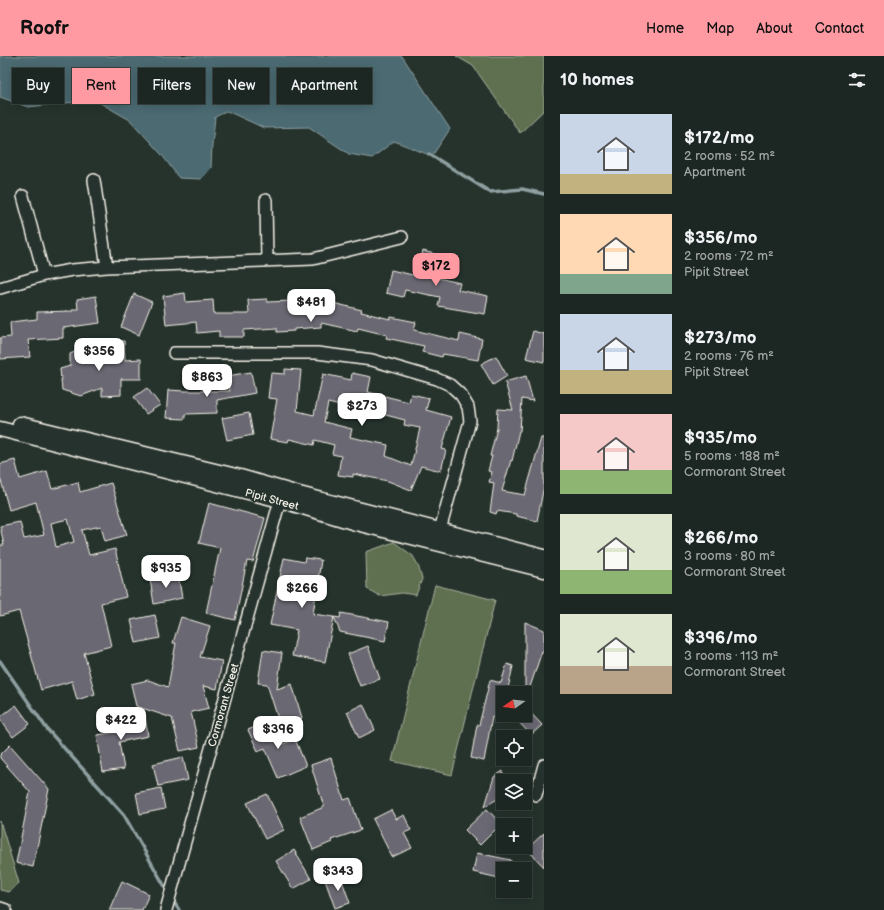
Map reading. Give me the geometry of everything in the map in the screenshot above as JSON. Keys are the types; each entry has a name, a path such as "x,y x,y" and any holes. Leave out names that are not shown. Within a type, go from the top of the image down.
{"main road":[{"name":"Pipit Street","path":"0,419 240,477 282,495 356,523 544,570"},
{"name":"Pipit Street","path":"0,429 282,495 440,530 544,557"}],"street":[{"path":"94,180 107,267"},
{"path":"23,196 44,275"},
{"path":"266,200 267,261"},
{"path":"0,288 44,275 72,270 107,267 313,259 402,237"},
{"path":"174,353 317,353 372,360 437,379 450,385 461,396 468,408 470,421 440,530"},
{"name":"Cormorant Street","path":"166,910 282,495"},
{"path":"536,795 544,765"},
{"path":"0,908 6,910"}],"green space":[{"path":"456,56 544,56 544,110 520,133 473,66"},
{"path":"394,542 413,556 418,565 422,579 416,595 402,593 380,596 367,589 366,552"},
{"path":"435,585 495,600 452,775 392,761"},
{"path":"0,821 19,883 9,892 0,890"}],"water":[{"path":"0,56 402,56 450,129 432,156 394,141 372,158 349,154 309,127 264,128 227,111 215,117 211,168 201,179 179,178 162,155 130,120 102,104 130,104 130,68 72,68 72,102 64,103 64,68 12,68 12,101 0,97"},
{"path":"20,104 57,104 28,107"}],"building":[{"path":"423,251 442,256 438,278 460,283 458,290 488,296 485,314 438,306 440,297 405,290 403,297 386,293 391,270 417,276"},
{"path":"185,293 186,302 213,300 214,314 249,314 248,300 267,299 267,302 292,301 292,305 333,303 390,319 391,317 416,322 414,330 459,341 460,334 482,339 478,360 443,354 442,357 422,352 424,346 386,338 387,335 358,328 357,331 321,323 321,327 294,329 294,331 277,332 277,328 244,330 244,337 219,337 219,331 197,333 196,322 166,325 163,296"},
{"path":"134,294 152,302 139,335 121,327"},
{"path":"96,296 100,323 63,328 63,338 28,340 30,357 0,359 0,338 11,337 10,322 37,319 37,312 73,311 73,309 78,309 77,299"},
{"path":"533,331 544,334 544,362 526,358"},
{"path":"124,341 125,360 141,359 141,379 121,379 121,395 102,396 102,388 81,396 62,390 60,369 70,366 70,354 81,349 110,361 108,342"},
{"path":"496,356 507,376 493,385 481,364"},
{"path":"285,369 301,370 297,411 314,415 323,374 351,380 352,373 371,377 368,392 409,402 411,394 429,398 426,410 451,417 442,449 446,450 441,471 421,466 411,490 388,481 353,474 353,477 338,475 341,456 332,454 334,445 315,440 314,445 289,439 288,442 270,439 277,399 268,398 271,373 285,374","holes":["342,396 380,404 378,413 405,420 404,425 420,428 411,466 386,456 388,445 350,437 352,429 324,422 328,403 340,406"]},
{"path":"251,372 255,393 217,400 217,413 185,414 185,419 166,418 168,390 230,391 227,376"},
{"path":"526,376 533,401 522,399 520,431 502,491 525,495 541,438 544,438 544,486 537,521 516,516 516,514 497,511 496,514 490,512 494,483 489,482 492,472 488,471 497,428 498,409 513,410 505,382"},
{"path":"147,388 160,405 146,414 134,397"},
{"path":"249,413 253,435 227,440 222,418"},
{"path":"15,460 20,479 47,471 52,489 78,482 80,492 111,483 127,535 105,541 101,526 82,530 89,555 115,549 126,597 101,603 111,646 84,653 95,694 77,700 72,681 41,690 19,611 0,616 0,545 4,545 0,526 20,522 24,539 44,535 36,502 9,510 0,477 0,464","holes":["68,519 74,542 56,547 51,523"]},
{"path":"209,503 265,518 253,562 247,561 235,620 206,613 220,548 199,543"},
{"path":"284,558 304,562 305,558 321,560 313,614 334,617 325,662 292,656 297,630 270,625"},
{"path":"178,574 182,598 154,604 150,579"},
{"path":"341,613 389,622 385,641 340,632 334,617 340,618"},
{"path":"155,615 160,638 136,643 131,620"},
{"path":"181,617 210,626 200,657 222,661 217,689 203,686 209,708 191,712 199,747 180,751 172,718 136,706 131,684 148,680 168,687 176,643 173,643"},
{"path":"525,622 544,630 544,652 542,651 530,686 525,686"},
{"path":"368,646 380,679 360,686 348,654"},
{"path":"263,650 282,653 277,689 292,684 302,718 280,725 267,684 258,683"},
{"path":"507,664 513,666 509,686 496,686 496,718 492,717 484,761 471,758 477,725 479,725 490,680 501,683"},
{"path":"363,704 375,730 359,738 347,712"},
{"path":"16,705 30,724 13,737 0,717"},
{"path":"144,710 148,736 119,742 124,769 103,772 97,735 129,730 126,714"},
{"path":"532,714 542,725 532,734 532,730 526,730 519,722 532,722"},
{"path":"269,721 280,745 295,739 306,766 278,778 265,748 258,751 248,730"},
{"path":"10,745 49,789 33,867 16,863 30,792 0,758 0,755"},
{"path":"183,757 188,780 158,786 153,764"},
{"path":"331,758 344,800 350,798 361,830 331,840 332,842 313,850 300,817 324,807 311,765"},
{"path":"496,776 496,800 485,806 494,777"},
{"path":"161,788 165,809 140,814 136,793"},
{"path":"267,794 284,830 265,839 247,803"},
{"path":"487,809 496,819 496,829 480,845 465,830"},
{"path":"391,810 396,819 404,815 411,830 404,833 412,848 392,857 373,819"},
{"path":"544,833 544,867 532,854 532,844"},
{"path":"294,850 311,879 293,889 276,861"},
{"path":"477,853 511,860 511,862 496,862 496,877 473,872"},
{"path":"340,875 350,903 335,908 325,880"},
{"path":"122,881 149,894 142,910 109,910"}],"waterway":[{"path":"429,154 490,192 522,189 544,194"},
{"path":"0,661 47,729 124,815 168,892"},
{"path":"172,899 179,910"}]}
